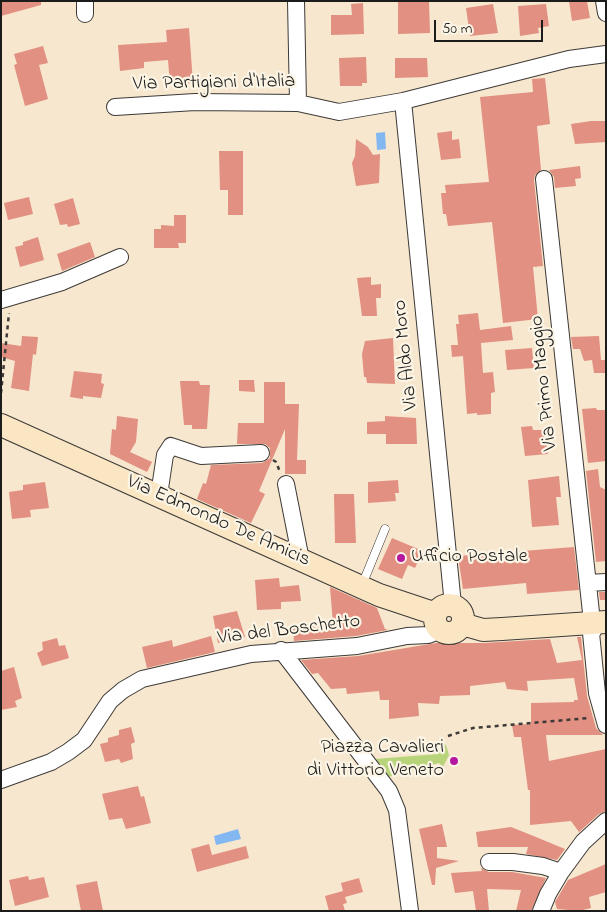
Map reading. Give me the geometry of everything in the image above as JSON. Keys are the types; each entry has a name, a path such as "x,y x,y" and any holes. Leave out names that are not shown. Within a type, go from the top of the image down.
{"street":[{"path":"296,1 298,103"},
{"path":"604,1 606,13"},
{"name":"Via Partigiani d'Italia","path":"115,107 195,102 298,103 339,112 403,101 569,59 606,54"},
{"name":"Via Aldo Moro","path":"403,101 448,618"},
{"name":"Via Primo Maggio","path":"544,179 588,583 595,625 597,693 604,721"},
{"path":"6,298 62,282 120,256"},
{"name":"Via Edmondo De Amicis","path":"1,425 397,602 483,630 595,625"},
{"path":"159,495 165,455 171,446 201,456 261,453"},
{"path":"286,484 301,560"},
{"path":"588,583 606,582"},
{"name":"Via del Boschetto","path":"1,780 45,765 68,752 84,740 110,701 123,690 142,679 251,654 280,650 358,646 407,636 428,635 448,618"},
{"path":"280,650 389,791 397,810 410,911"},
{"path":"541,911 548,894 561,872 583,842 606,821"},
{"path":"489,862 513,862 543,866 561,872"}],"lane":[{"path":"361,587 385,529"}],"path":[{"path":"1,393 6,298"},
{"path":"261,453 276,462 286,484"},
{"path":"448,736 473,728 604,721"}],"green space":[{"path":"443,744 446,745 449,755 443,767 439,763 388,777 375,759 438,754"}],"water":[{"path":"385,132 386,149 377,150 376,133"},
{"path":"238,829 241,839 216,845 214,836"}],"building":[{"path":"1,1 41,1 41,5 1,16"},
{"path":"398,1 429,1 430,33 398,34"},
{"path":"569,1 587,1 590,18 572,21"},
{"path":"363,3 364,34 331,35 331,15 352,15 351,4"},
{"path":"493,4 498,33 470,36 466,8"},
{"path":"546,4 549,26 538,28 539,33 520,36 518,6"},
{"path":"189,28 193,83 170,84 168,60 144,62 144,68 120,71 118,45 167,42 166,30"},
{"path":"43,46 48,63 39,65 48,99 25,106 14,65 17,64 14,54"},
{"path":"366,57 367,83 362,83 362,86 340,86 339,58"},
{"path":"395,58 427,58 428,77 395,78"},
{"path":"545,78 550,124 537,126 541,170 535,175 534,180 543,266 533,267 538,319 503,323 492,222 448,226 446,214 443,214 441,193 446,193 445,185 489,182 480,97 533,92 532,79"},
{"path":"606,121 606,142 575,144 571,124"},
{"path":"452,131 452,140 459,139 461,158 441,160 437,133"},
{"path":"356,139 368,147 373,155 380,154 379,183 356,186 352,163 355,156"},
{"path":"219,151 243,151 243,215 228,215 228,190 220,190"},
{"path":"580,166 581,178 575,179 576,186 555,188 554,177 549,170"},
{"path":"29,197 33,214 8,220 4,203"},
{"path":"73,198 80,224 68,227 67,224 60,225 54,204"},
{"path":"174,215 186,215 186,243 178,243 179,248 154,248 154,229 161,229 161,225 174,226"},
{"path":"38,237 44,260 20,267 15,247"},
{"path":"90,242 95,257 62,271 57,254"},
{"path":"371,277 371,285 381,284 381,298 376,298 377,316 362,316 357,278"},
{"path":"478,313 480,330 511,326 513,340 481,343 483,373 493,372 495,392 491,393 491,414 477,415 477,413 467,414 463,356 452,357 451,345 458,345 456,324 459,324 458,315"},
{"path":"22,336 38,337 36,355 33,354 29,391 11,388 15,361 1,357 1,343 21,346"},
{"path":"599,336 601,360 606,360 606,373 594,373 592,360 584,361 580,349 573,349 571,337"},
{"path":"393,338 395,384 367,383 366,377 364,377 362,354 365,341"},
{"path":"532,348 534,368 507,370 505,350"},
{"path":"74,371 102,374 101,383 104,384 101,398 83,396 83,399 70,397"},
{"path":"239,380 254,380 255,392 239,391"},
{"path":"180,381 199,381 200,385 210,385 207,429 192,429 192,425 184,425"},
{"path":"264,382 285,382 285,404 299,404 297,460 306,460 306,474 285,474 285,429 259,491 265,494 251,523 197,499 203,483 206,484 211,465 262,463 270,458 270,448 265,444 237,444 238,423 264,423"},
{"path":"596,408 597,410 606,410 606,461 588,463 582,409"},
{"path":"117,416 138,419 136,442 130,452 152,462 147,472 110,454 112,429 116,430"},
{"path":"385,416 416,418 417,444 386,444 386,434 367,434 367,422 385,421"},
{"path":"532,426 533,430 546,430 548,454 525,456 521,427"},
{"path":"598,469 600,487 606,490 606,561 596,562 586,471"},
{"path":"559,476 561,497 556,497 559,525 532,527 528,480"},
{"path":"398,480 399,493 395,493 396,501 368,503 368,482"},
{"path":"45,482 49,508 30,510 31,517 12,519 9,492 23,490 23,485"},
{"path":"334,494 354,494 356,543 335,543"},
{"name":"Ufficio Postale","path":"392,538 423,551 415,568 408,565 402,579 378,569"},
{"path":"574,547 579,590 527,594 526,583 463,589 458,556"},
{"path":"279,578 280,587 299,585 301,601 281,602 281,609 257,610 255,580"},
{"path":"330,587 377,608 385,629 388,630 356,636 294,641 293,627 303,628 303,624 333,624"},
{"path":"599,592 606,592 606,600 600,600"},
{"path":"237,611 245,637 218,643 213,616"},
{"path":"211,636 215,652 147,668 142,647 172,640 173,647"},
{"path":"577,637 581,637 587,696 596,728 603,735 546,735 549,761 606,749 606,811 599,814 579,832 571,821 530,825 530,790 528,790 521,737 514,737 512,725 531,724 531,703 574,702 574,700 578,700 574,678 527,681 528,691 507,689 505,682 470,686 470,695 440,696 439,704 418,703 419,716 389,719 389,700 380,700 379,691 347,694 346,688 331,689 318,673 312,674 301,660 358,656 436,643 484,643 550,639 557,663 582,660"},
{"path":"57,638 59,646 65,645 69,658 42,666 37,653 43,650 42,642"},
{"path":"14,667 22,698 15,701 17,707 1,710 1,671"},
{"path":"131,727 135,742 131,744 133,759 121,763 119,759 105,762 100,744 108,742 108,738 119,735 119,730"},
{"path":"138,786 141,797 144,796 151,823 126,829 122,818 109,820 102,794"},
{"path":"442,824 447,847 437,847 437,858 459,861 436,868 435,885 432,885 419,829"},
{"path":"511,827 565,849 557,860 526,854 528,847 478,847 476,832"},
{"path":"209,844 212,855 246,846 249,858 197,872 191,849"},
{"path":"606,864 606,892 589,897 591,908 579,911 557,909 555,902 568,880"},
{"path":"481,868 489,872 512,872 546,878 531,911 516,911 521,890 487,889 489,911 476,911 473,891 455,893 451,873 482,871"},
{"path":"28,876 29,880 44,877 49,897 15,906 9,880"},
{"path":"359,878 363,892 345,897 347,903 343,904 345,911 329,911 325,896 343,891 341,883"},
{"path":"97,881 103,911 81,911 76,885"}],"place":[{"name":"Ufficio Postale","path":"401,558"},
{"name":"Piazza Cavalieri di Vittorio Veneto","path":"454,761"}]}
